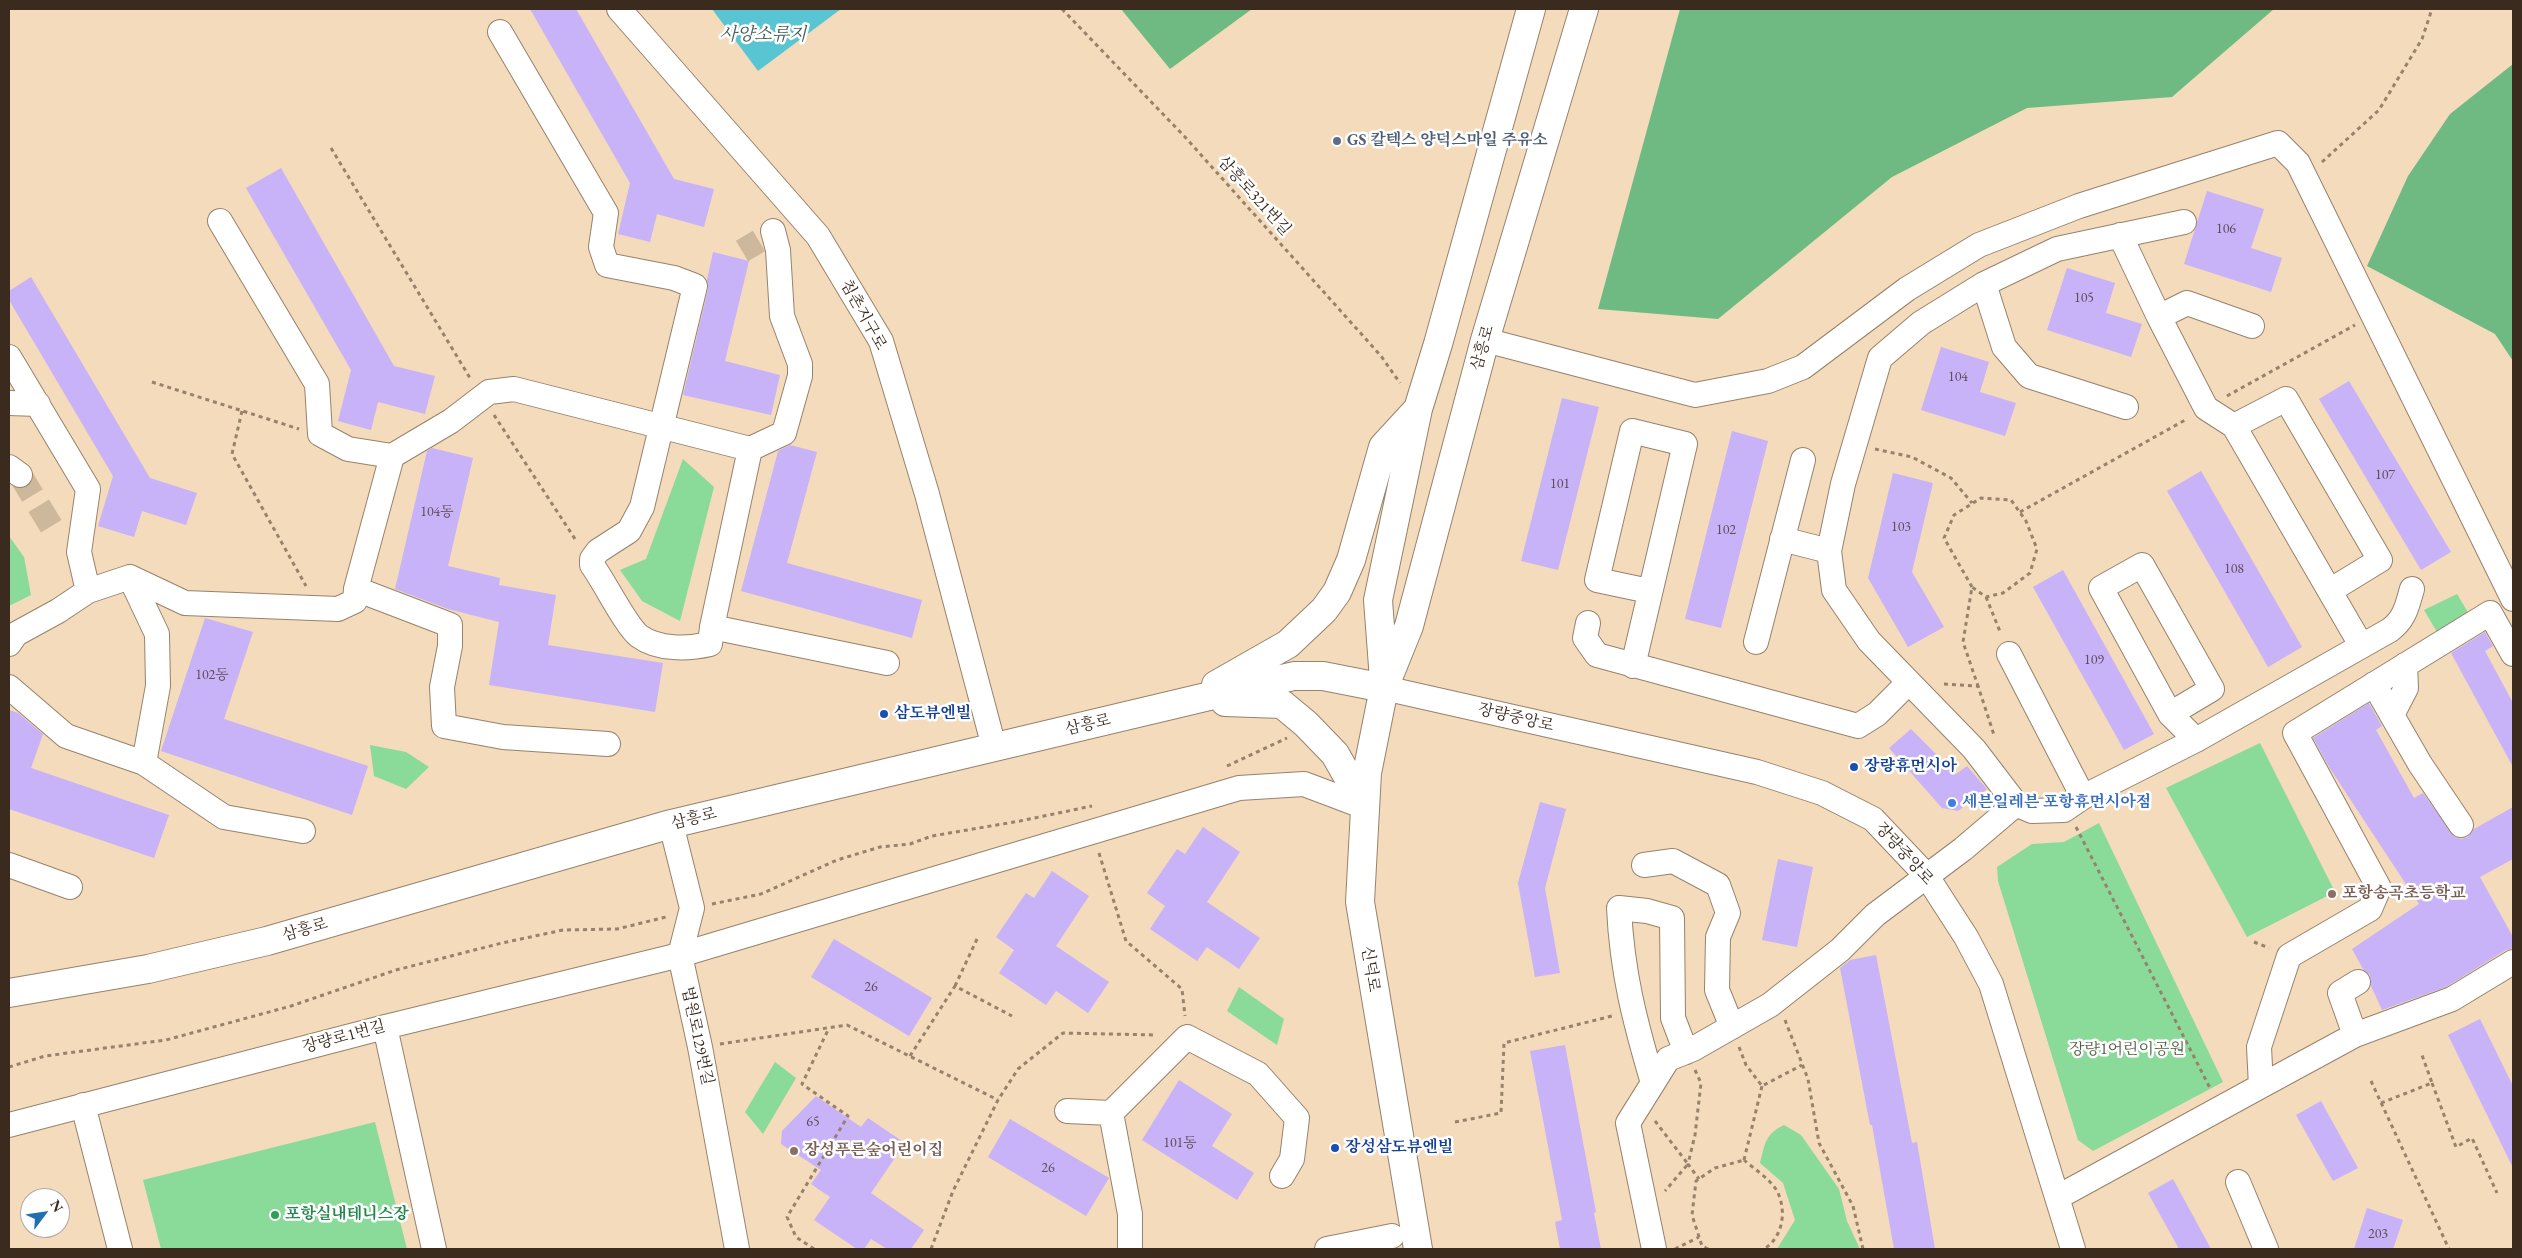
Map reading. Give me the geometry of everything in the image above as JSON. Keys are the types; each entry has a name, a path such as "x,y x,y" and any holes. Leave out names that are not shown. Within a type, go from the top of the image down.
{"main road":[{"path":"1384,688 1378,600 1418,408 1438,344 1531,9"},
{"name":"삼흥로","path":"9,993 148,969 267,941 671,824 1294,676 1323,676 1384,688 1409,626 1485,340 1584,9"},
{"path":"1189,701 1288,644 1324,610 1337,592 1351,560 1383,446 1418,408"},
{"name":"신덕로","path":"1384,688 1366,773 1360,902 1418,1249"},
{"path":"1189,701 1282,704 1306,724 1335,754 1365,807"}],"street":[{"name":"침촌지구로","path":"619,9 818,236 881,341 927,494 994,747"},
{"path":"500,32 606,213 600,247 608,265 674,278 694,286 642,507 629,531 598,551 592,559 592,565 634,630 650,642 688,649 710,644 712,626 750,449"},
{"path":"1485,340 1695,395 1768,381 1802,367 1908,290 1979,245 2079,206 2278,144 2298,163 2513,599"},
{"path":"220,221 317,384 320,434 348,449 392,456 451,421 489,392 514,390 750,449 784,433 800,376 800,364 782,316 778,250 766,236 800,216"},
{"path":"2184,222 2057,249 1984,284 1921,323 1880,358 1843,484 1829,551 1834,590 1869,641 1974,750 2016,804 2032,811 2064,810 2083,797 2196,740 2400,623 2406,613 2412,589"},
{"path":"2120,235 2159,317 2206,408 2234,426 2331,590 2361,645"},
{"path":"1984,284 2004,347 2029,376 2126,407"},
{"path":"2159,317 2187,303 2252,326"},
{"path":"9,357 88,489 79,552 88,591"},
{"path":"2234,426 2286,399 2380,560 2331,590"},
{"path":"9,403 38,404"},
{"path":"1633,666 1685,444 1632,431 1597,580 1650,592"},
{"path":"9,644 16,634 58,611 88,591 130,577 185,603 338,609 355,601 356,589 392,456"},
{"path":"1756,642 1804,460"},
{"path":"1782,539 1829,551"},
{"path":"2170,714 2212,689 2142,565 2101,588 2170,714 2196,740"},
{"path":"130,577 157,634 158,686 144,763"},
{"path":"356,589 450,625 450,646 442,687 444,726 503,737 608,744"},
{"path":"2261,1086 2259,1047 2289,956 2370,909 2379,888 2295,733 2490,612 2513,654"},
{"path":"1588,623 1586,638 1597,655 1858,726 1877,714 1908,683"},
{"path":"712,626 887,663"},
{"path":"2009,654 2083,797"},
{"path":"2392,715 2406,688 2405,665"},
{"path":"2374,684 2420,764 2461,825"},
{"path":"9,687 66,736 144,763 224,817 303,832"},
{"name":"장량중앙로","path":"1384,688 1756,772 1822,793 1873,820 1926,874 1966,937 1991,984 2073,1249"},
{"name":"장량로1번길","path":"9,1125 385,1027 680,955 1239,788 1304,784 1365,807"},
{"path":"1670,1247 1628,1123 1668,1059 1686,1052 1777,1000 1840,950 1875,915 1926,874 1963,849 2016,804"},
{"name":"법원로129번길","path":"671,824 683,911 680,955 700,1047 737,1249"},
{"path":"1644,865 1673,861 1718,885 1728,913 1718,937 1717,990 1732,1027"},
{"path":"9,865 70,887"},
{"path":"1647,1093 1621,952 1619,908 1647,910 1672,918 1673,1018 1686,1052"},
{"path":"2058,1197 2355,1034 2452,998 2513,962"},
{"path":"2355,1034 2340,993 2358,982"},
{"path":"385,1027 434,1249"},
{"path":"1067,1111 1111,1113 1187,1037 1258,1074 1297,1118 1292,1159 1282,1176"},
{"path":"83,1106 120,1249"},
{"path":"1111,1113 1130,1214 1130,1249"},
{"path":"2238,1182 2266,1249"},
{"path":"1327,1249 1392,1236"}],"path":[{"name":"삼흥로321번길","path":"1062,9 1185,137 1381,356 1418,408"},
{"path":"2305,177 2379,110 2422,39 2432,9"},
{"path":"331,148 482,398 592,565"},
{"path":"2020,512 2373,315"},
{"path":"152,382 326,437"},
{"path":"242,411 232,454 318,609"},
{"path":"1855,445 1912,457 1951,478 1972,504"},
{"path":"1986,597 2003,593 2030,574 2038,549 2012,500 1981,498 1954,515 1944,538 1972,587 1986,597 2009,654"},
{"path":"1972,587 1963,642 1978,686"},
{"path":"1222,768 1294,735"},
{"path":"9,1067 45,1056 166,1040 291,1006 396,970 563,930 617,928 640,925 683,911 761,894 837,860 880,848 910,844 932,836 1038,818 1100,804"},
{"path":"2074,824 2213,1093"},
{"path":"931,1249 953,1191 998,1100 1018,1069 1063,1033 1116,1033 1187,1037 1182,989 1126,941 1092,832"},
{"path":"910,1056 955,986 977,939"},
{"path":"955,986 1012,1016"},
{"path":"1777,1000 1808,1079 1819,1143 1853,1206 1863,1249"},
{"path":"1454,1122 1500,1113 1504,1043 1632,1012"},
{"path":"700,1047 848,1025 998,1100"},
{"path":"1732,1027 1746,1065 1762,1086"},
{"path":"814,1249 796,1237 787,1217 848,1116 802,1084 829,1028"},
{"path":"1664,1192 1688,1164 1695,1135 1701,1083 1686,1052"},
{"path":"2422,1055 2456,1147 2472,1138 2497,1193"},
{"path":"1744,1160 1762,1086 1802,1065"},
{"path":"2371,1081 2449,1249"},
{"path":"2381,1103 2432,1083"},
{"path":"1647,1093 1688,1164 1699,1179"},
{"path":"1708,1249 1702,1246 1692,1215 1696,1181 1715,1168 1744,1160"},
{"path":"1744,1160 1778,1193 1784,1218 1774,1243 1764,1249"},
{"path":"1670,1247 1699,1237"}],"green space":[{"path":"1121,9 1252,9 1170,69"},
{"path":"1680,9 2274,9 2172,97 2027,108 1892,177 1718,319 1598,309"},
{"path":"2513,64 2513,361 2495,334 2367,266 2408,176 2450,114"},
{"path":"683,459 714,487 680,621 642,601 620,570 646,559"},
{"path":"9,536 24,557 31,595 9,606"},
{"path":"2457,594 2469,614 2437,632 2424,610"},
{"path":"2260,743 2335,892 2247,937 2166,788"},
{"path":"370,745 406,752 429,767 406,789 374,776"},
{"name":"장량1어린이공원","path":"2099,823 2223,1082 2093,1151 2078,1140 1998,881 1997,867 2032,844 2064,842"},
{"path":"1239,987 1284,1019 1277,1045 1227,1011"},
{"path":"775,1062 796,1078 763,1134 745,1112"},
{"name":"포항실내테니스장","path":"375,1122 407,1249 161,1249 143,1180"},
{"path":"1784,1125 1801,1135 1839,1189 1847,1221 1860,1249 1777,1249 1795,1220 1783,1183 1760,1163 1769,1136"}],"water":[{"name":"사양소류지","path":"712,9 841,9 758,71"}],"building":[{"path":"530,9 576,9 674,179 714,189 704,227 657,214 650,242 618,234 630,183"},
{"path":"281,168 394,366 435,376 425,414 378,402 371,430 338,421 351,370 246,188"},
{"path":"2207,191 2264,209 2251,248 2282,258 2271,292 2184,264"},
{"path":"713,252 749,261 725,361 780,375 771,415 683,395 708,289 707,280"},
{"path":"2067,268 2115,283 2106,313 2142,324 2131,357 2047,330"},
{"path":"31,277 150,478 197,493 186,525 142,511 134,537 98,526 113,476 9,300 9,291"},
{"path":"1941,347 1989,362 1980,392 2016,403 2005,436 1921,410"},
{"path":"2349,381 2451,552 2421,570 2319,399"},
{"path":"1562,398 1599,407 1558,570 1521,561"},
{"path":"1732,431 1768,441 1721,628 1685,619"},
{"path":"790,445 817,452 787,563 922,600 912,638 741,591 778,451"},
{"path":"432,448 473,458 448,566 500,578 499,585 556,595 548,645 663,663 655,712 489,685 499,622 448,609 395,589 427,451"},
{"path":"2201,471 2302,647 2268,667 2167,491"},
{"path":"1893,473 1933,483 1912,572 1944,627 1908,647 1868,578"},
{"path":"2063,570 2154,734 2124,750 2033,587"},
{"path":"205,618 253,632 224,719 368,766 352,815 161,751"},
{"path":"2485,632 2493,646 2485,651 2513,703 2513,767 2451,653"},
{"path":"2369,703 2382,726 2376,730 2414,798 2423,793 2455,837 2461,839 2468,837 2474,829 2513,807 2513,859 2480,877 2513,937 2513,948 2506,950 2446,987 2382,1010 2371,986 2370,975 2363,969 2352,949 2419,904 2329,767 2313,738"},
{"path":"9,710 18,713 43,734 31,768 169,815 154,858 9,809"},
{"path":"1911,729 1956,774 1967,766 1987,789 1958,811 1942,808 1889,748"},
{"path":"1540,802 1566,809 1545,888 1560,973 1535,977 1518,883"},
{"path":"1203,827 1240,852 1207,902 1260,938 1239,969 1207,947 1197,961 1150,929 1165,906 1147,893 1177,849 1185,854"},
{"path":"1778,859 1813,867 1797,947 1762,940"},
{"path":"1052,871 1089,896 1056,946 1109,982 1088,1013 1056,991 1046,1005 999,973 1014,950 996,937 1026,893 1034,898"},
{"path":"834,939 932,998 909,1036 811,977"},
{"path":"1876,955 1912,1143 1917,1142 1935,1249 1894,1249 1872,1125 1870,1125 1840,968 1850,960"},
{"path":"2480,1019 2513,1086 2513,1168 2448,1035"},
{"path":"1565,1045 1596,1212 1594,1213 1601,1249 1560,1249 1555,1222 1562,1220 1530,1051"},
{"path":"1179,1080 1232,1114 1212,1146 1254,1173 1237,1200 1142,1140"},
{"path":"816,1096 861,1127 868,1118 905,1143 871,1193 924,1230 911,1249 887,1249 871,1239 864,1249 857,1249 814,1220 830,1197 811,1184 821,1170 781,1144 782,1131"},
{"path":"2321,1101 2358,1168 2333,1181 2296,1115"},
{"path":"1010,1119 1109,1178 1086,1216 988,1157"},
{"path":"2173,1179 2211,1249 2179,1249 2148,1193"},
{"path":"2367,1208 2403,1220 2393,1249 2354,1249"}],"tunnel":[{"path":"742,251 759,241"},
{"path":"20,475 56,534"}],"place":[{"name":"GS 칼텍스 양덕스마일 주유소","path":"1337,141"},
{"name":"삼도뷰엔빌","path":"884,714"},
{"name":"장량휴먼시아","path":"1854,767"},
{"name":"세븐일레븐 포항휴먼시아점","path":"1952,803"},
{"name":"포항송곡초등학교","path":"2332,894"},
{"name":"장성삼도뷰엔빌","path":"1335,1148"},
{"name":"장성푸른숲어린이집","path":"794,1151"},
{"name":"포항실내테니스장","path":"275,1215"}]}
